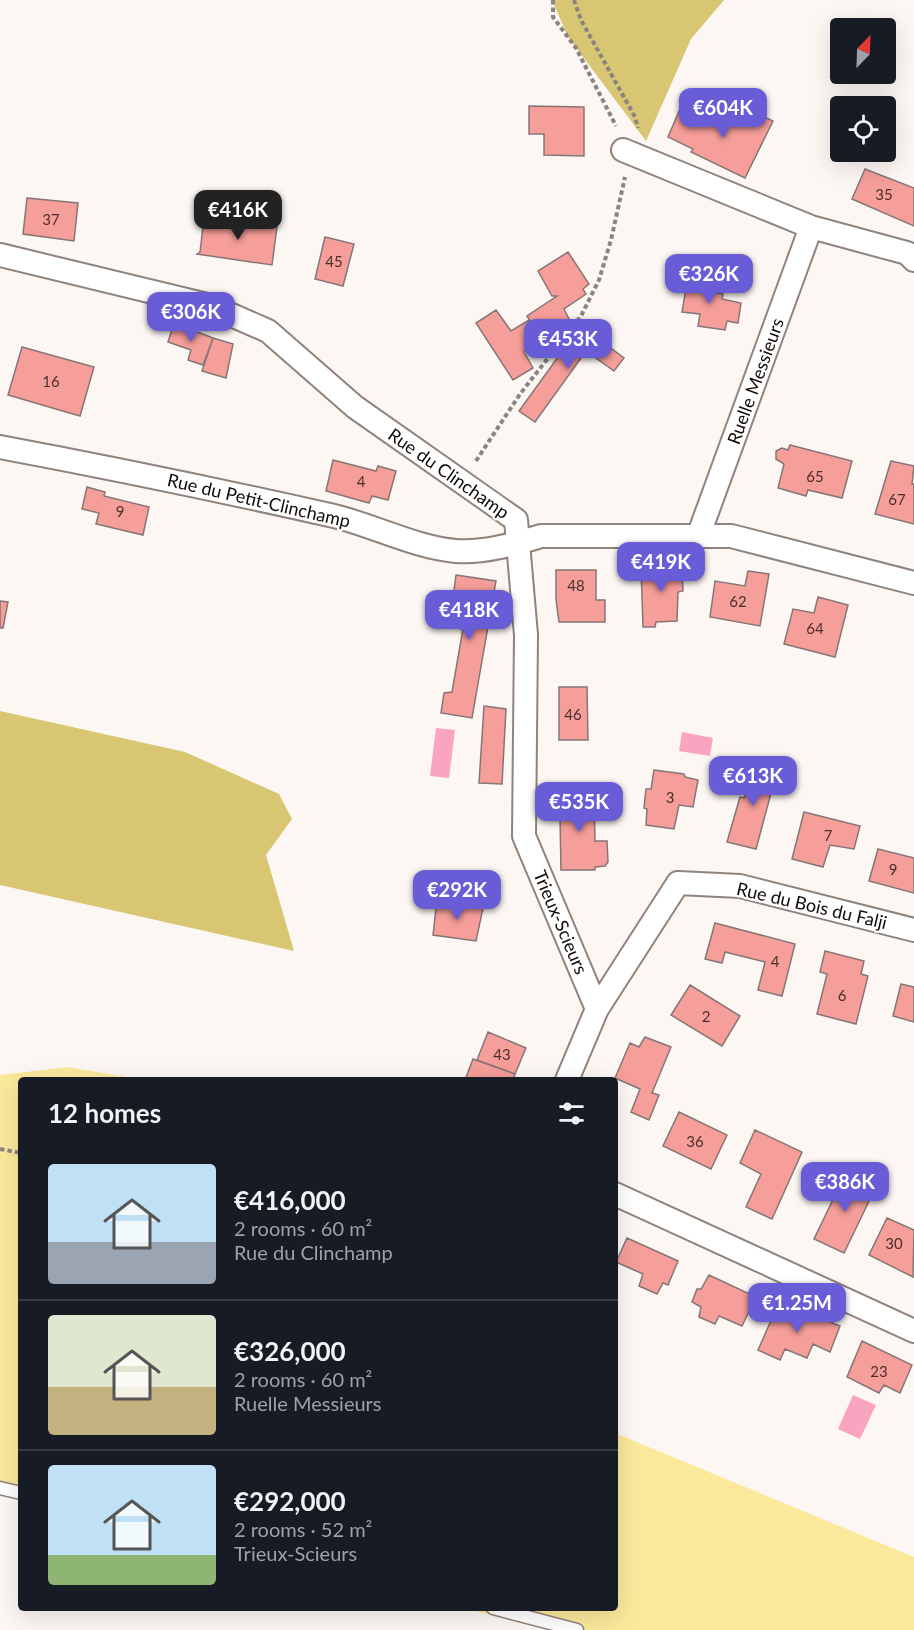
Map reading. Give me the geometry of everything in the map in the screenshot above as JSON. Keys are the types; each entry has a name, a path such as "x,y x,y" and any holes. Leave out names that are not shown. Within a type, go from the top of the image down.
{"street":[{"path":"623,150 811,227 907,253 914,260"},
{"name":"Ruelle Messieurs","path":"699,534 811,227"},
{"name":"Rue du Clinchamp","path":"0,255 211,306 268,331 355,407 516,520 516,543 541,536 699,534 731,536 914,584"},
{"name":"Rue du Petit-Clinchamp","path":"0,447 170,479 341,518 433,547 458,551 516,543"},
{"name":"Trieux-Scieurs","path":"516,543 526,635 524,837 597,1009"},
{"name":"Rue du Bois du Falji","path":"597,1009 678,883 740,886 914,930"},
{"path":"568,1077 597,1009"},
{"path":"618,1195 914,1331"}],"lane":[{"path":"0,1488 18,1492"},
{"path":"504,1611 577,1630"}],"path":[{"path":"463,482 520,394 581,316 599,280 625,179 623,150 614,120 576,48 553,17 553,0"},
{"path":"574,0 580,20 635,117 647,161"},
{"path":"0,1149 18,1152"}],"shaded area":[{"path":"552,0 724,0 691,39 646,141 568,37"},
{"path":"0,711 185,752 279,794 292,819 266,855 294,951 0,885"},
{"path":"436,728 455,730 449,778 430,776"},
{"path":"682,732 713,738 710,756 679,751"},
{"path":"68,1067 126,1077 18,1077 18,1498 0,1494 0,1075"},
{"path":"853,1395 876,1405 860,1439 838,1429"},
{"path":"618,1434 914,1557 914,1630 553,1630 475,1611 618,1611"}],"building":[{"path":"529,106 584,107 584,156 544,155 544,134 529,134"},
{"path":"680,109 707,120 712,110 742,125 750,110 773,121 745,178 691,152 693,149 668,137"},
{"path":"865,169 914,188 914,226 852,199"},
{"path":"27,198 78,203 74,241 23,234"},
{"path":"204,218 277,227 272,265 197,254 200,252"},
{"path":"325,237 354,244 343,286 315,279"},
{"path":"568,252 589,284 583,289 586,294 564,309 569,319 541,339 527,316 557,296 552,296 538,271"},
{"path":"688,276 707,279 705,291 723,294 722,299 741,303 738,323 727,321 725,330 698,326 700,314 682,312"},
{"path":"496,310 511,331 529,320 541,339 524,352 533,368 513,380 476,323"},
{"path":"174,323 213,338 203,365 188,360 191,350 168,342"},
{"path":"579,328 593,335 624,358 614,371 586,351 535,422 519,411"},
{"path":"213,338 233,344 226,378 202,371"},
{"path":"22,347 94,367 80,416 8,395"},
{"path":"790,445 852,461 842,498 808,490 806,496 778,488 784,464 776,459 776,451 782,448 788,450"},
{"path":"333,460 376,471 378,466 396,471 388,500 372,496 369,503 326,491"},
{"path":"891,461 914,466 912,484 914,484 914,524 875,514"},
{"path":"87,487 105,492 104,496 149,507 143,535 96,524 99,513 82,509"},
{"path":"682,563 683,591 678,592 677,621 656,622 655,627 643,627 641,567"},
{"path":"556,570 596,570 596,600 605,600 605,622 559,622"},
{"path":"748,571 769,574 760,626 710,617 715,581 745,586"},
{"path":"456,575 496,581 472,718 441,713 444,693 452,692 463,629 449,627"},
{"path":"818,597 848,605 835,657 784,644 793,609 814,613"},
{"path":"0,601 8,602 3,628 0,628"},
{"path":"559,687 587,687 588,740 559,740"},
{"path":"484,706 506,709 502,784 479,783"},
{"path":"754,763 778,767 756,849 727,842 740,797 744,798"},
{"path":"654,770 684,774 685,777 698,780 693,807 679,805 674,829 646,825 647,809 644,808 646,789 651,789"},
{"path":"594,793 595,841 607,841 608,862 605,866 595,867 595,870 561,870 560,818 555,818 555,794"},
{"path":"804,812 860,826 854,849 830,845 823,867 792,859"},
{"path":"878,849 914,858 914,893 869,881"},
{"path":"437,900 483,908 476,941 433,935"},
{"path":"715,923 795,944 782,996 758,990 765,962 725,952 722,963 705,959"},
{"path":"825,951 864,961 861,974 868,976 856,1024 817,1014 827,974 820,972"},
{"path":"901,984 914,987 914,1022 893,1016"},
{"path":"690,985 740,1016 722,1046 671,1015"},
{"path":"488,1032 526,1048 515,1074 477,1060"},
{"path":"645,1037 671,1047 652,1093 659,1095 649,1120 631,1112 640,1089 615,1077 630,1043 639,1047"},
{"path":"473,1059 515,1074 514,1077 466,1077"},
{"path":"679,1112 727,1135 711,1169 663,1146"},
{"path":"755,1130 802,1152 772,1219 746,1207 761,1174 740,1163"},
{"path":"853,1173 874,1183 872,1195 844,1253 814,1239 842,1181 849,1184"},
{"path":"887,1218 914,1230 913,1277 869,1255"},
{"path":"627,1238 678,1261 668,1285 663,1283 657,1294 639,1286 643,1274 618,1263"},
{"path":"709,1275 756,1297 742,1326 719,1316 715,1324 699,1317 701,1307 692,1302 697,1289 701,1289"},
{"path":"777,1307 796,1315 800,1310 840,1326 830,1352 813,1344 807,1358 785,1349 780,1360 758,1350"},
{"path":"862,1341 912,1365 900,1393 884,1385 879,1393 847,1377"}]}
